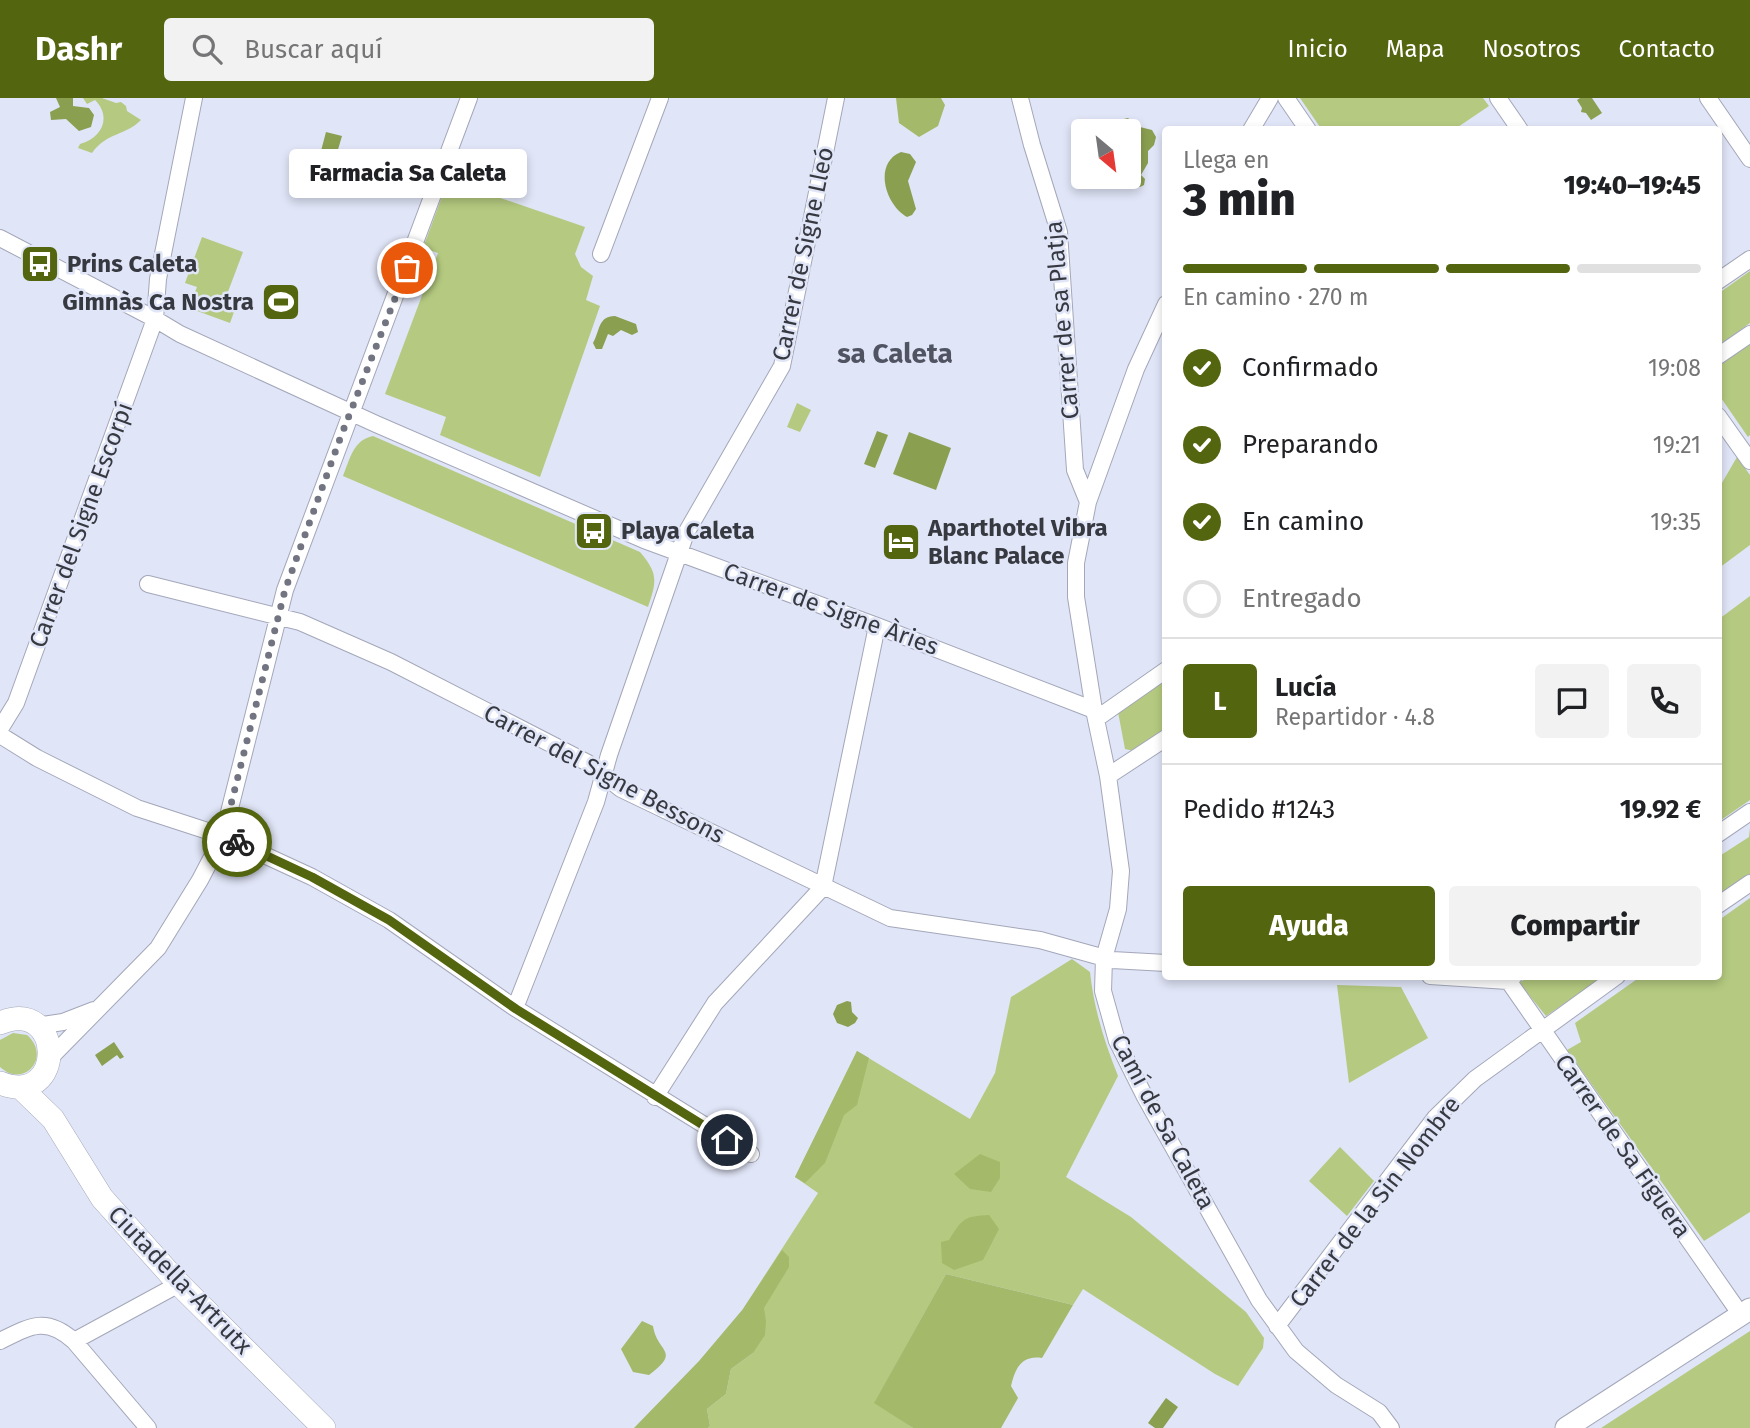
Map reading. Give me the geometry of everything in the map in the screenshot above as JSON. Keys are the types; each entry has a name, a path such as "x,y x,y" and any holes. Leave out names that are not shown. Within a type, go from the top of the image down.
{"main road":[{"path":"13,1018 48,1040 46,1093 53,1119"},
{"path":"10,1085 37,1080 48,1064"},
{"path":"10,1085 53,1119"},
{"name":"Ciutadella-Artrutx","path":"53,1119 102,1198 180,1284 320,1426"}],"street":[{"path":"155,318 158,279 194,98"},
{"path":"48,1064 96,1009 158,948 200,880 223,836 285,590 469,98"},
{"path":"601,254 660,98"},
{"name":"Carrer de Signe Lleó","path":"516,1009 596,802 678,552 705,498 782,366 836,98"},
{"name":"Carrer de sa Platja","path":"1020,98 1059,232 1075,470 1088,502"},
{"path":"1253,126 1270,98"},
{"path":"1286,98 1305,126"},
{"path":"1498,98 1517,126"},
{"path":"1708,98 1750,159"},
{"name":"Carrer de Signe Àries","path":"0,238 155,318 180,334 351,413 631,534 877,626 1095,715"},
{"path":"1722,278 1750,259"},
{"name":"Camí de Sa Caleta","path":"1162,313 1136,369 1088,502 1076,563 1076,597 1108,776 1121,871 1118,909 1104,958 1103,992 1117,1041 1144,1096 1241,1270 1277,1326 1296,1351 1316,1369 1379,1412 1391,1428"},
{"name":"Carrer del Signe Escorpí","path":"0,729 16,703 155,318"},
{"path":"1722,353 1750,334"},
{"path":"1722,422 1750,461"},
{"name":"Carrer del Signe Bessons","path":"148,584 300,622 391,662 588,763 621,789 890,918 1040,940 1104,958 1162,963"},
{"path":"655,1097 715,1003 823,887 877,626"},
{"path":"1095,715 1162,673"},
{"path":"0,735 37,758 137,808 223,836 312,877 389,920 516,1009 751,1154"},
{"path":"1108,776 1162,741"},
{"path":"1722,831 1750,812"},
{"path":"1722,902 1750,883"},
{"name":"Carrer de Sa Figuera","path":"1510,980 1542,1030 1746,1312"},
{"name":"Carrer de la Sin Nombre","path":"1277,1326 1435,1118 1475,1079 1611,980"},
{"path":"13,1018 63,1022 96,1009"},
{"path":"74,1341 180,1284"},
{"path":"1566,1428 1746,1312"},
{"path":"0,1341 39,1325 60,1329 74,1341 148,1428"}],"shaded area":[{"path":"56,98 73,98 73,106 89,108 94,115 91,127 79,131 66,119 51,120 50,112 60,107"},
{"path":"83,98 121,102 127,111 141,120 104,141 92,153 78,148 99,132 104,120 95,100 87,104"},
{"path":"896,98 941,98 945,105 938,126 919,137 899,123"},
{"path":"1300,98 1483,98 1489,106 1459,126 1319,126"},
{"path":"1592,98 1602,113 1591,120 1586,113 1581,112 1582,108 1577,100"},
{"path":"1141,127 1152,130 1156,137 1154,145 1148,151 1148,163 1141,175"},
{"path":"326,132 342,136 332,170 317,166"},
{"path":"901,152 910,154 916,162 908,181 916,209 907,217 893,203 885,184 887,165 892,157"},
{"path":"1141,175 1145,179 1141,186"},
{"path":"448,180 585,227 575,254 581,267 593,276 586,300 600,306 540,477 440,435 446,417 385,394 438,253 423,248"},
{"path":"202,237 243,252 226,297 238,301 230,323 189,308 197,287 185,283"},
{"path":"1750,271 1750,323 1722,343 1722,291"},
{"path":"615,316 636,324 638,332 632,335 621,330 613,336 608,334 602,349 596,349 593,343 602,321"},
{"path":"1750,344 1748,437 1722,399 1722,363"},
{"path":"797,403 811,410 800,432 787,427"},
{"path":"877,431 888,435 875,468 864,464"},
{"path":"909,432 951,448 936,490 893,474"},
{"path":"373,436 640,552 650,566 654,578 648,607 343,476 357,446"},
{"path":"1737,457 1750,475 1750,545 1722,566 1722,483"},
{"path":"1750,596 1750,800 1722,819 1722,617"},
{"path":"1162,680 1162,732 1134,751 1125,749 1118,712"},
{"path":"1750,828 1750,874 1722,894 1722,854 1749,837"},
{"path":"1750,898 1750,1212 1704,1241 1567,1050 1581,1042 1575,1023 1636,980 1722,980 1722,918"},
{"path":"1072,959 1090,972 1100,1025 1118,1076 1066,1177 1131,1217 1246,1312 1264,1338 1263,1348 1238,1386 1083,1289 1073,1305 946,1274 875,1402 913,1428 708,1428 710,1426 707,1409 726,1394 731,1369 753,1353 743,1309 818,1193 795,1177 857,1051 970,1119 995,1073 1011,997"},
{"path":"1524,980 1599,980 1546,1016 1519,983"},
{"path":"1337,985 1401,987 1428,1038 1349,1083"},
{"path":"851,1002 852,1012 858,1018 848,1027 837,1023 833,1014 837,1005"},
{"path":"13,1033 27,1035 37,1052 32,1068 18,1074 9,1073 0,1067 0,1040"},
{"path":"114,1042 124,1057 120,1059 117,1055 102,1066 95,1055"},
{"path":"857,1051 869,1058 857,1105 844,1115 825,1163 805,1183 795,1177"},
{"path":"1340,1147 1374,1181 1347,1216 1309,1181"},
{"path":"980,1154 1000,1162 1000,1178 991,1192 970,1189 954,1174"},
{"path":"989,1215 999,1229 983,1260 954,1270 942,1263 941,1242 949,1240 964,1220"},
{"path":"782,1250 789,1257 789,1267 764,1308 765,1335 753,1353 731,1369 726,1394 707,1409 710,1426 634,1428 699,1361 743,1309"},
{"path":"946,1274 1073,1305 1042,1358 1024,1361 1017,1368 1011,1386 1018,1398 1001,1428 913,1428 874,1403"},
{"path":"642,1321 653,1326 666,1356 659,1367 649,1375 633,1372 621,1349"},
{"path":"1750,1331 1750,1428 1601,1428"},
{"path":"1166,1398 1178,1407 1163,1428 1155,1428 1148,1423"}],"way so far":[{"path":"237,842 223,836 285,590 341,436 407,268"}],"place":[{"name":"Prins Caleta","path":"40,264"},
{"name":"Farmacia Sa Caleta","path":"407,268"},
{"name":"Gimnàs Ca Nostra","path":"281,302"},
{"name":"Playa Caleta","path":"594,531"},
{"name":"Aparthotel Vibra Blanc Palace","path":"901,542"}],"district":[{"name":"sa Caleta","path":"895,353"}],"route":[{"path":"237,842 312,877 389,920 516,1009 727,1140"}]}
